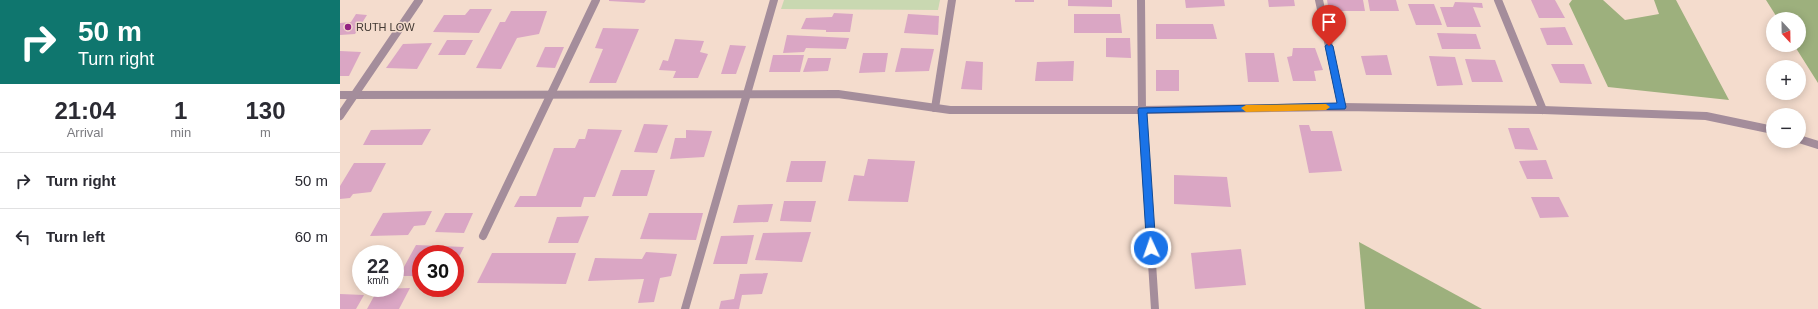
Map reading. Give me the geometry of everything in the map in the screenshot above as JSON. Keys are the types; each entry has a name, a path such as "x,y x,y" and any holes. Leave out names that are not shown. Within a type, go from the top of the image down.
{"street":[{"path":"340,116 419,0"},
{"path":"483,236 596,0"},
{"path":"685,309 774,0"},
{"path":"935,108 952,0"},
{"path":"1141,0 1142,110 1155,309"},
{"path":"1319,0 1342,107"},
{"path":"1498,0 1543,110"},
{"path":"340,95 550,96 838,94 950,110 1142,110 1342,107 1543,110 1706,116 1766,129"},
{"path":"1806,141 1818,145"}],"green space":[{"path":"784,0 940,0 938,10 781,9"},
{"path":"1572,0 1603,0 1625,20 1659,14 1654,0 1676,0 1729,100 1608,87 1569,4"},
{"path":"1766,0 1818,0 1818,83 1806,64 1806,60 1803,60 1798,52 1806,52 1806,12 1774,12"},
{"path":"1359,242 1482,309 1365,309"}],"building":[{"path":"609,0 646,0 644,3"},
{"path":"1015,0 1034,0 1034,2 1015,2"},
{"path":"1068,0 1112,0 1112,7 1068,6"},
{"path":"1185,0 1224,0 1225,6 1186,8"},
{"path":"1268,0 1294,0 1295,6 1269,7"},
{"path":"1327,0 1363,0 1365,11 1329,11"},
{"path":"1368,0 1396,0 1399,11 1370,11"},
{"path":"1531,0 1555,0 1565,18 1539,18"},
{"path":"1455,2 1482,3 1483,8 1473,7 1481,27 1447,27 1440,7 1453,7"},
{"path":"1408,4 1434,4 1442,25 1416,25"},
{"path":"470,9 492,9 479,33 433,32 444,15 465,15"},
{"path":"511,11 547,11 539,34 517,38 501,69 476,68 500,22 505,22"},
{"path":"834,13 853,14 850,32 826,32 826,30 801,29 806,18 832,17"},
{"path":"356,14 367,15 355,34 340,35 340,23 351,22"},
{"path":"908,14 939,16 938,35 904,33"},
{"path":"1074,14 1120,14 1122,33 1074,33"},
{"path":"1156,24 1213,24 1217,39 1156,39"},
{"path":"1565,27 1573,45 1547,45 1540,28"},
{"path":"603,28 639,29 616,83 589,83 603,49 595,48"},
{"path":"1437,33 1476,34 1481,49 1442,49"},
{"path":"787,35 849,38 846,49 806,48 804,52 783,53"},
{"path":"1106,38 1130,38 1131,58 1106,57"},
{"path":"675,39 704,41 700,52 708,54 698,78 673,78 676,71 659,70 663,60 668,61"},
{"path":"447,40 473,40 465,55 438,55"},
{"path":"432,43 417,69 386,68 403,44"},
{"path":"730,45 746,46 736,74 721,74"},
{"path":"545,47 564,47 555,68 536,67"},
{"path":"901,48 934,49 929,71 895,72"},
{"path":"1293,48 1315,48 1323,70 1314,71 1316,81 1293,81 1287,57 1292,56"},
{"path":"340,51 361,52 349,76 340,76"},
{"path":"863,53 888,53 885,72 859,73"},
{"path":"1245,53 1274,53 1279,82 1248,82"},
{"path":"773,55 804,55 800,72 769,72"},
{"path":"1387,55 1392,75 1366,75 1361,56"},
{"path":"1429,56 1455,57 1463,85 1437,86"},
{"path":"808,58 831,58 828,71 803,72"},
{"path":"1465,59 1495,60 1503,82 1472,82"},
{"path":"966,61 983,62 982,90 961,89"},
{"path":"1074,61 1073,81 1035,81 1037,62"},
{"path":"1551,64 1584,64 1592,84 1560,83"},
{"path":"1156,70 1179,70 1179,91 1156,91"},
{"path":"644,124 668,125 657,153 634,152"},
{"path":"1299,125 1309,125 1311,131 1332,131 1342,171 1309,173"},
{"path":"1508,128 1529,128 1538,150 1515,149"},
{"path":"431,129 422,145 363,145 371,130"},
{"path":"588,129 622,130 595,197 584,197 581,207 514,207 520,196 536,196 554,148 575,148 579,139 585,139"},
{"path":"686,130 712,131 704,157 670,159 675,138 686,138"},
{"path":"868,159 915,161 908,202 848,201 854,175 864,176"},
{"path":"1546,160 1553,179 1527,179 1519,161"},
{"path":"791,161 826,161 822,182 786,182"},
{"path":"354,163 386,163 371,192 353,194 350,198 340,199 340,186"},
{"path":"621,170 655,170 647,196 612,196"},
{"path":"1174,175 1227,177 1231,207 1174,204"},
{"path":"1531,197 1559,197 1569,217 1540,218"},
{"path":"784,201 816,201 811,222 780,221"},
{"path":"773,204 768,222 733,223 738,205"},
{"path":"432,211 425,225 414,226 408,235 370,236 383,213"},
{"path":"445,213 473,213 464,233 435,232"},
{"path":"649,213 703,213 696,240 640,239"},
{"path":"589,216 578,243 548,243 557,217"},
{"path":"811,232 802,262 755,260 763,233"},
{"path":"754,235 747,264 713,264 721,236"},
{"path":"1241,249 1246,285 1195,289 1191,253"},
{"path":"412,252 412,276 404,276 404,267"},
{"path":"646,252 677,254 671,276 660,278 654,302 638,303 644,279 588,281 595,258 642,259"},
{"path":"492,253 576,253 566,284 477,283"},
{"path":"768,273 762,294 742,295 739,309 719,309 721,301 734,299 740,274"},
{"path":"404,288 410,288 399,309 367,309 374,297 404,297"},
{"path":"340,294 352,294 352,297 363,297 356,309 340,309"}],"slow traffic":[{"path":"1246,108 1326,107"}],"place":[{"name":"RUTH LOW","path":"348,27"}],"route":[{"path":"1151,248 1142,110 1342,107 1329,46"}]}
